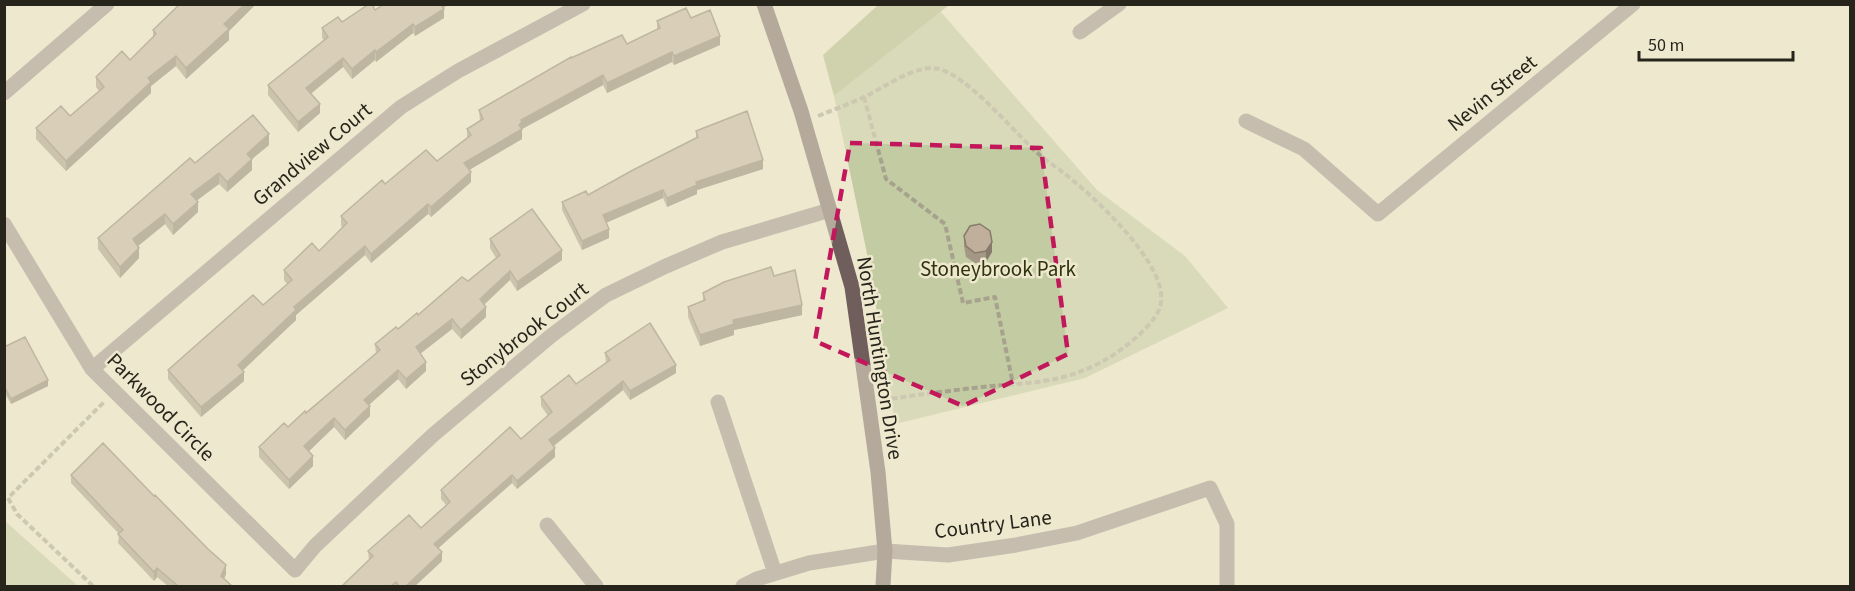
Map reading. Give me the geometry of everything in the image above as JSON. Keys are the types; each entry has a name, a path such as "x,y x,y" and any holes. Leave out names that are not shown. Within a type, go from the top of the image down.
{"street":[{"path":"4,93 107,4"},
{"name":"Grandview Court","path":"92,369 400,107 458,71 583,4"},
{"name":"North Huntington Drive","path":"764,4 804,122 852,287 885,551 883,586"},
{"path":"1080,32 1119,4"},
{"name":"Nevin Street","path":"1246,121 1304,149 1378,214 1633,4"},
{"name":"Stonybrook Court","path":"295,570 315,546 433,435 552,335 606,295 722,242 830,210"},
{"name":"Parkwood Circle","path":"4,224 92,369 295,570"},
{"path":"718,402 775,573"},
{"name":"Country Lane","path":"743,586 757,579 809,563 885,551 948,555 1077,533 1210,488 1227,524 1227,586"},
{"path":"547,525 596,586"}],"path":[{"path":"804,122 864,98 925,68 938,68 949,73 980,96 1034,150 1107,210 1140,250 1159,282 1160,308 1140,334 1100,364 1059,378 923,393 868,402"},
{"path":"864,98 886,179 945,224 963,303 995,297 1013,384"},
{"path":"93,586 17,514 8,498 115,391"}],"highlighted area":[{"path":"850,143 1041,148 1068,354 963,406 815,341"}],"green space":[{"path":"878,5 949,5 834,96 823,55"},
{"name":"Stoneybrook Park","path":"940,11 1097,190 1185,256 1228,308 1085,378 895,424 869,263 834,96"},
{"path":"5,521 78,586 5,586"}],"building":[{"path":"180,4 245,4 224,24 229,29 186,68 176,56 148,78 151,82 66,161 36,128 61,106 70,116 104,87 96,77 122,51 130,60 156,34 153,30"},
{"path":"372,4 375,10 384,4 441,4 444,9 415,27 413,24 352,69 343,58 306,88 320,104 298,122 268,85 328,37 322,28 338,17 342,22"},
{"path":"686,8 691,18 710,10 720,36 674,56 672,52 607,83 603,75 521,120 519,125 522,129 464,163 471,172 431,207 428,204 371,254 365,246 294,307 296,310 238,365 244,372 201,407 168,370 253,295 263,305 292,280 284,270 312,243 319,251 347,223 341,216 382,180 385,184 426,150 437,161 471,135 467,129 483,119 479,110 571,57 622,35 627,44 660,28 657,21"},
{"path":"747,111 763,160 696,182 697,185 667,198 663,190 603,215 609,229 582,241 562,202 586,191 588,195 698,137 696,131"},
{"path":"253,115 269,134 247,154 252,159 227,182 219,173 191,194 198,202 173,224 165,214 133,239 139,248 120,267 98,238 190,158 195,163"},
{"path":"532,209 562,250 517,282 510,271 480,299 486,307 461,330 452,319 416,347 426,362 406,379 398,370 364,400 370,406 345,430 334,418 304,446 313,456 289,480 259,447 284,423 288,427 380,350 375,344 396,327 398,329 417,313 418,315 462,277 468,281 500,255 490,239"},
{"path":"980,224 990,231 992,242 986,251 975,253 966,246 964,236 970,226"},
{"path":"771,267 774,276 795,270 802,305 733,320 734,324 700,335 688,307 705,300 703,293 724,282"},
{"path":"650,323 676,365 630,391 623,381 549,440 555,448 517,481 512,475 434,544 442,552 406,586 399,586 396,582 391,586 342,586 373,556 368,551 409,515 421,528 450,502 441,490 510,427 521,439 552,412 541,397 569,375 576,384 610,360 605,353"},
{"path":"25,337 48,380 11,399 4,386 4,347"},
{"path":"103,443 226,565 221,576 232,586 178,586 157,568 154,572 118,534 123,530 71,475"}]}
